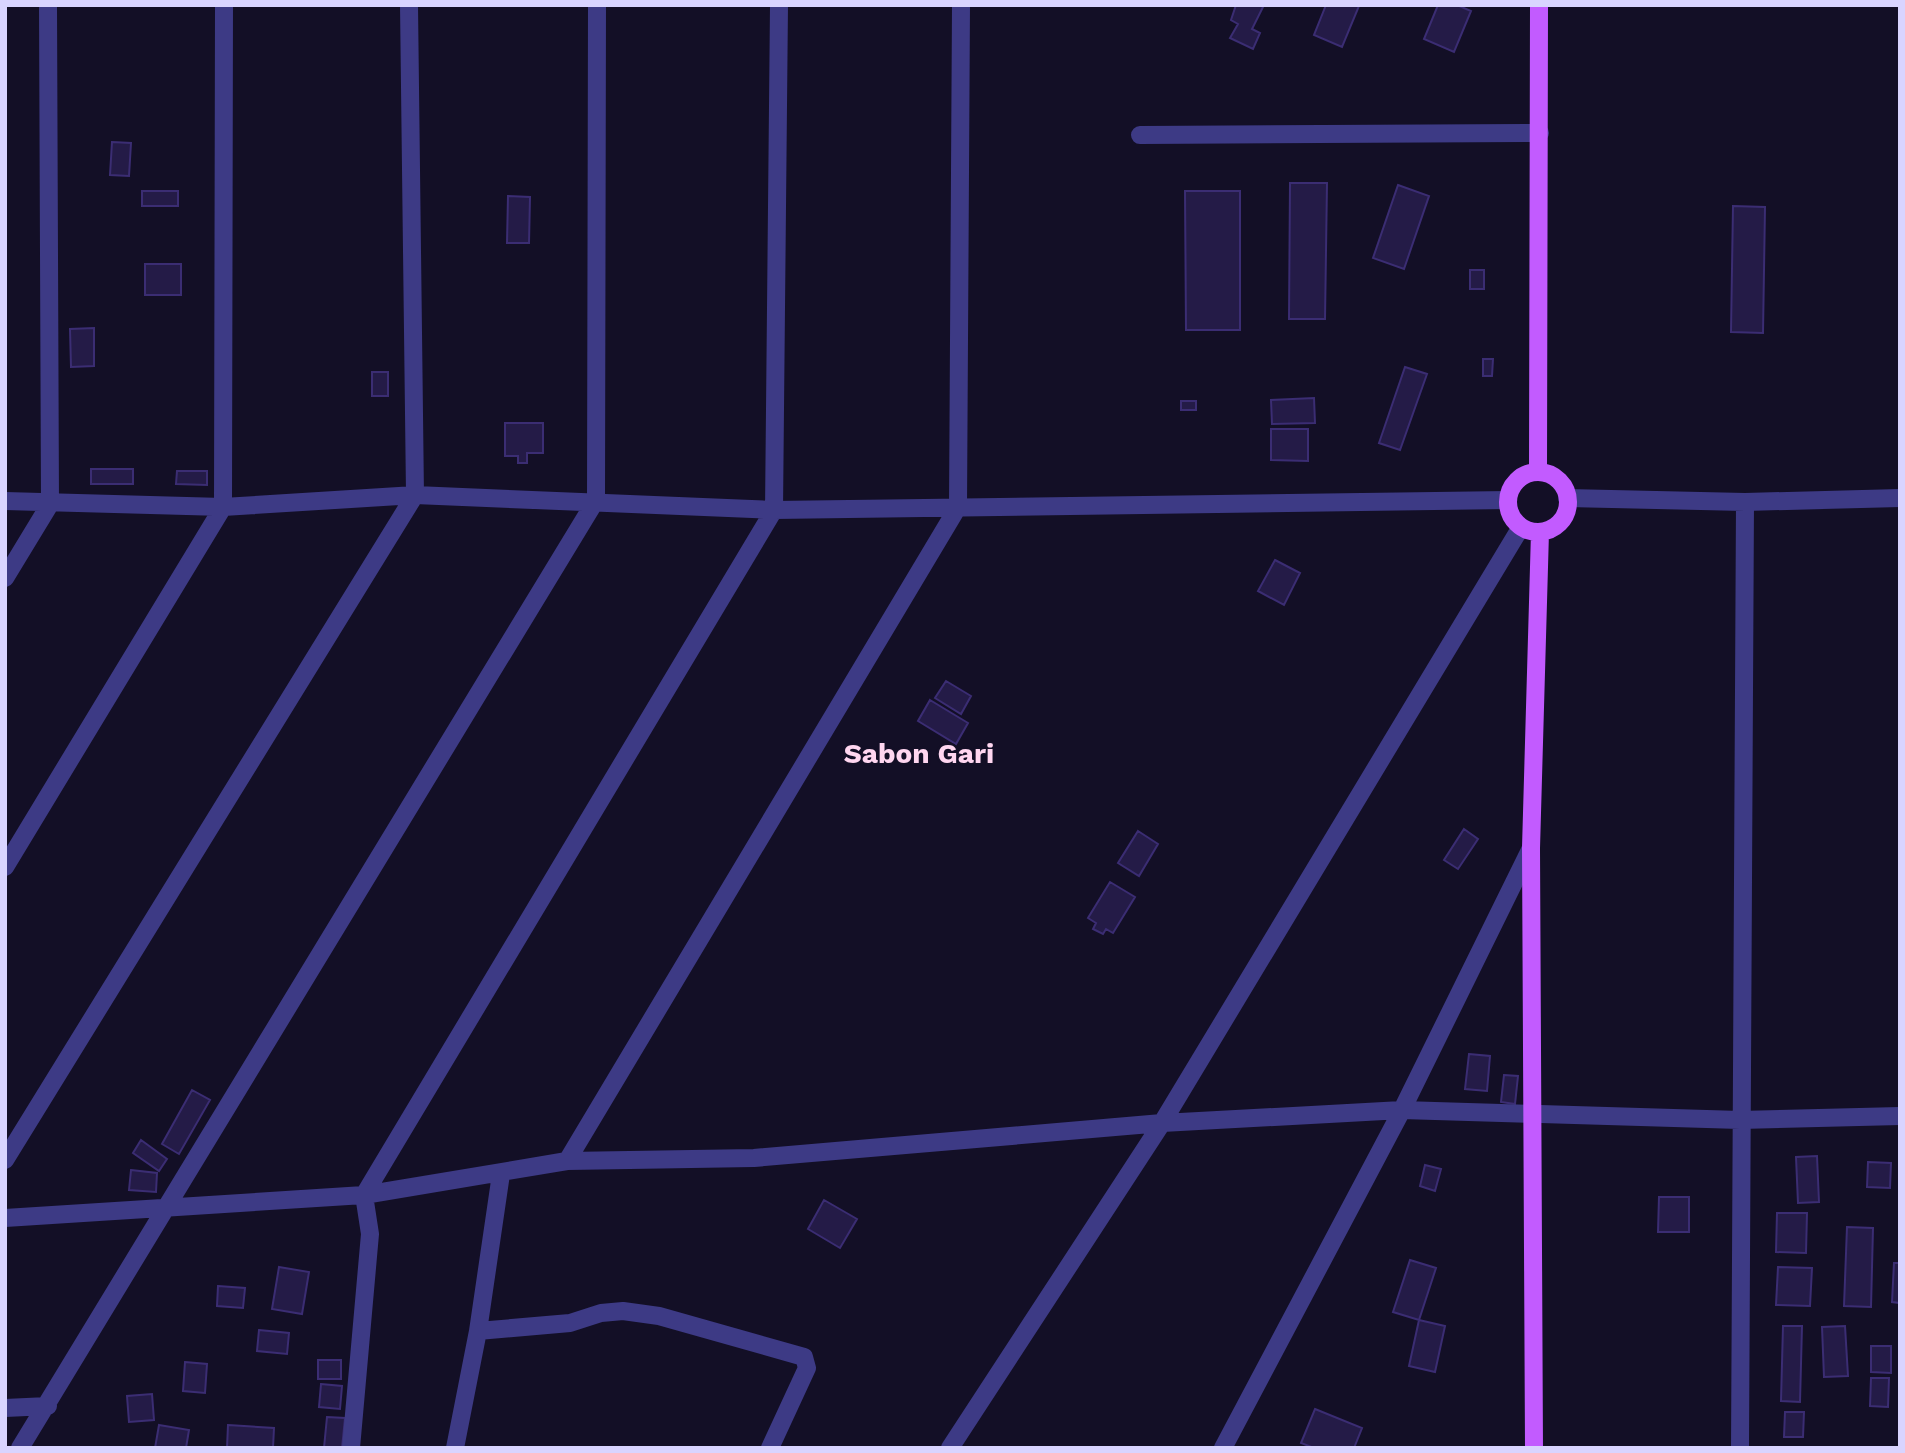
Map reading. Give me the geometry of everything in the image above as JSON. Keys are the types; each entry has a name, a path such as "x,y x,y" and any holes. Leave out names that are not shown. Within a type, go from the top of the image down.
{"main road":[{"path":"1538,472 1539,5"},
{"path":"1538,472 1554,477 1567,498 1567,508 1558,524 1540,532 1521,527 1511,515 1508,500 1515,483 1521,477 1538,472"},
{"path":"1534,1448 1531,848 1540,532"}],"street":[{"path":"5,578 50,504 48,5"},
{"path":"5,867 223,507 224,5"},
{"path":"5,1160 415,495 409,5"},
{"path":"20,1448 48,1406 596,500 597,5"},
{"path":"351,1448 370,1234 364,1195 774,510 779,5"},
{"path":"567,1161 958,507 961,5"},
{"path":"1140,135 1540,133"},
{"path":"5,501 223,507 415,495 596,500 774,510 1508,500"},
{"path":"1567,498 1745,502 1900,498"},
{"path":"1740,1448 1745,502"},
{"path":"950,1448 1163,1123 1521,527"},
{"path":"1223,1448 1402,1110 1531,848"},
{"path":"5,1218 364,1195 567,1161 754,1158 1163,1123 1402,1110 1740,1120 1900,1116"},
{"path":"455,1448 478,1331 501,1174"},
{"path":"478,1331 570,1323 601,1313 623,1311 659,1316 804,1357 807,1368 770,1448"},
{"path":"5,1408 48,1406"}],"building":[{"path":"1236,5 1264,5 1252,29 1260,33 1253,49 1230,38 1238,24 1231,20"},
{"path":"1326,5 1359,6 1342,47 1314,35"},
{"path":"1438,5 1457,5 1471,11 1454,52 1424,39"},
{"path":"112,142 131,143 129,176 110,175"},
{"path":"1290,183 1327,183 1325,319 1289,319"},
{"path":"1398,185 1429,196 1404,269 1373,258"},
{"path":"142,191 178,191 178,206 142,206"},
{"path":"1185,191 1240,191 1240,330 1186,330"},
{"path":"508,196 530,197 529,243 507,243"},
{"path":"1733,206 1765,207 1763,333 1731,332"},
{"path":"145,264 181,264 181,295 145,295"},
{"path":"1470,270 1484,270 1484,289 1470,289"},
{"path":"94,328 94,366 71,367 70,329"},
{"path":"1483,359 1493,359 1492,376 1483,376"},
{"path":"1405,367 1427,374 1400,450 1379,443"},
{"path":"372,372 388,372 388,396 372,396"},
{"path":"1314,398 1315,423 1272,424 1271,400"},
{"path":"1181,401 1196,401 1196,410 1181,410"},
{"path":"505,423 543,423 543,453 527,453 527,463 518,463 518,456 505,456"},
{"path":"1271,429 1308,429 1308,461 1271,460"},
{"path":"91,469 133,469 133,484 91,484"},
{"path":"177,471 207,471 207,485 176,484"},
{"path":"1275,560 1300,573 1284,605 1258,591"},
{"path":"946,681 971,696 961,714 935,698"},
{"path":"930,700 968,723 956,744 918,721"},
{"path":"1464,829 1478,839 1458,869 1444,860"},
{"path":"1138,831 1158,844 1139,876 1118,863"},
{"path":"1110,882 1135,897 1113,933 1106,929 1103,934 1093,929 1096,923 1088,918"},
{"path":"1469,1054 1490,1056 1487,1091 1465,1089"},
{"path":"1504,1075 1518,1076 1515,1104 1501,1102"},
{"path":"192,1090 210,1100 179,1154 162,1144"},
{"path":"141,1140 167,1159 159,1171 133,1153"},
{"path":"1817,1156 1819,1202 1798,1203 1796,1157"},
{"path":"1868,1162 1891,1163 1890,1188 1867,1187"},
{"path":"1425,1165 1441,1169 1435,1191 1420,1186"},
{"path":"131,1170 157,1173 156,1192 129,1190"},
{"path":"1659,1197 1689,1197 1689,1232 1658,1232"},
{"path":"824,1200 857,1219 840,1248 808,1229"},
{"path":"1777,1213 1807,1213 1806,1253 1776,1252"},
{"path":"1847,1227 1873,1228 1871,1307 1844,1306"},
{"path":"1410,1260 1436,1268 1419,1320 1393,1312"},
{"path":"1894,1263 1900,1263 1900,1303 1892,1302"},
{"path":"279,1267 309,1272 302,1314 272,1309"},
{"path":"1778,1267 1812,1268 1810,1306 1776,1305"},
{"path":"218,1286 245,1288 243,1308 217,1306"},
{"path":"1419,1320 1445,1326 1435,1372 1409,1366"},
{"path":"1783,1326 1802,1326 1800,1402 1781,1401"},
{"path":"1845,1326 1848,1376 1824,1377 1822,1327"},
{"path":"259,1330 289,1333 287,1354 257,1351"},
{"path":"1871,1346 1891,1346 1891,1373 1871,1372"},
{"path":"318,1360 341,1360 341,1379 318,1379"},
{"path":"185,1362 207,1364 205,1393 183,1391"},
{"path":"1871,1378 1889,1378 1888,1407 1870,1406"},
{"path":"321,1384 342,1386 340,1409 319,1407"},
{"path":"152,1394 154,1420 129,1422 127,1396"},
{"path":"1315,1409 1362,1428 1354,1448 1314,1448 1301,1443"},
{"path":"1785,1412 1804,1412 1803,1437 1784,1437"},
{"path":"327,1417 345,1418 342,1448 324,1448"},
{"path":"159,1425 189,1430 186,1448 155,1448"},
{"path":"228,1425 274,1428 273,1448 227,1448"}],"district":[{"name":"Sabon Gari","path":"919,753"}]}
